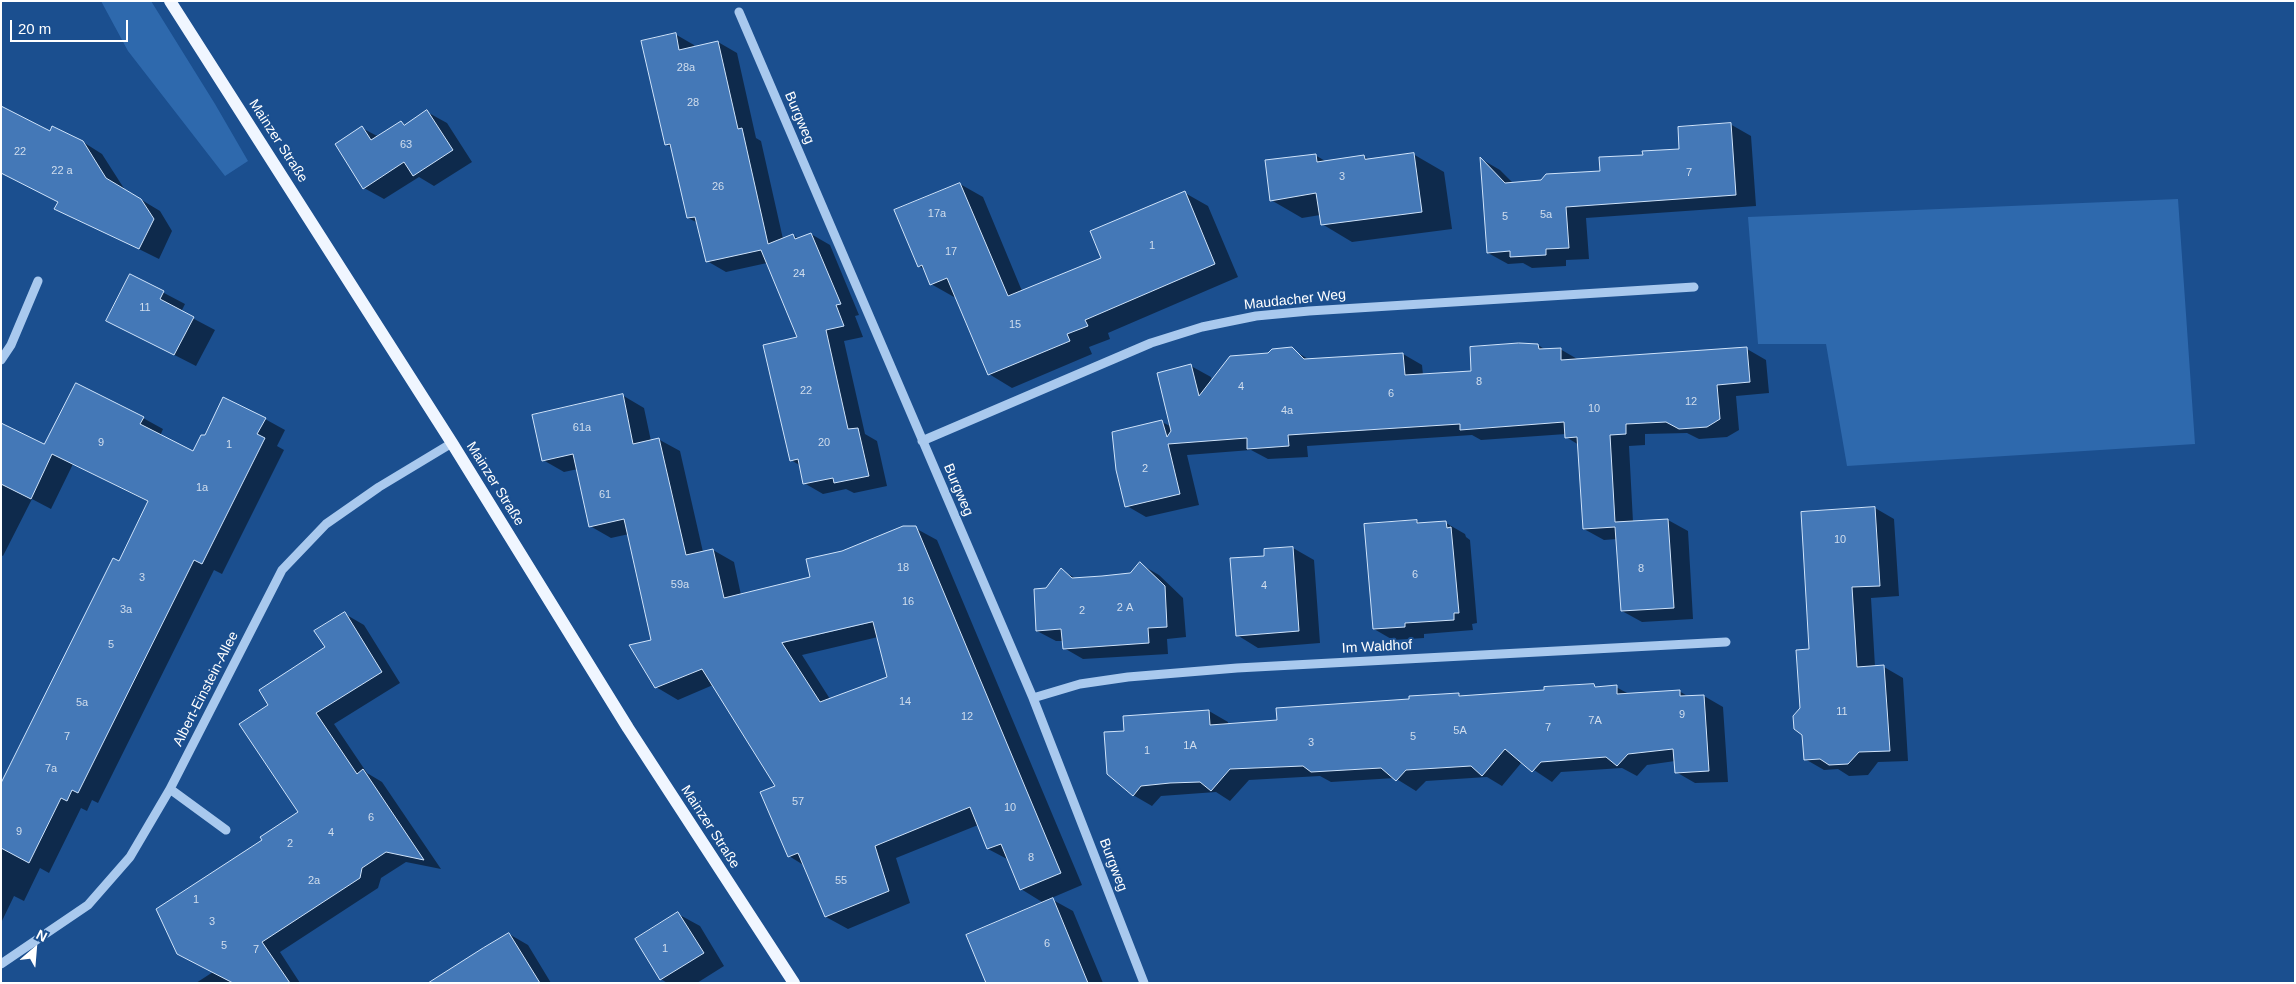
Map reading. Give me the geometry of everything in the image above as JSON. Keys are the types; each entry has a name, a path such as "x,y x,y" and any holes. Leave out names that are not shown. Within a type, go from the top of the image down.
{"main road":[{"name":"Mainzer Straße","path":"170,1 452,443 628,728 794,983"}],"street":[{"name":"Burgweg","path":"739,12 1033,698 1144,983"},
{"path":"1,360 11,346 38,281"},
{"name":"Maudacher Weg","path":"922,441 1142,347 1202,326 1256,316 1309,311 1694,287"},
{"name":"Albert-Einstein-Allee","path":"1,964 88,905 130,858 170,789 282,570 326,524 379,487 452,443"},
{"name":"Im Waldhof","path":"1033,698 1080,684 1128,677 1237,668 1726,642"},
{"path":"170,789 226,830"}],"shaded area":[{"path":"101,1 151,1 248,161 225,176 128,51"},
{"path":"2178,199 2195,444 1847,466 1826,344 1758,344 1748,217"}],"building":[{"path":"676,33 679,50 718,41 738,129 742,128 768,244 793,234 795,239 811,233 841,304 836,305 844,326 826,330 848,429 858,428 869,476 834,483 833,478 803,484 798,459 790,461 763,345 797,337 761,250 706,262 695,217 687,218 670,144 665,145 641,41"},
{"path":"1,106 50,131 52,126 83,141 106,178 141,199 154,219 139,249 54,209 58,202 1,173"},
{"path":"427,110 453,150 413,176 404,162 363,189 335,144 362,126 371,140 401,121 404,125"},
{"path":"1731,123 1736,195 1566,207 1569,248 1546,249 1546,255 1510,257 1510,251 1487,253 1480,157 1505,183 1541,180 1546,174 1600,171 1599,157 1643,155 1642,151 1679,149 1678,127"},
{"path":"1414,153 1422,212 1321,225 1316,193 1270,201 1265,160 1316,154 1317,162 1364,155 1365,159"},
{"path":"960,183 1008,296 1101,258 1090,231 1185,191 1215,264 1085,320 1088,326 1067,334 1070,341 988,375 947,278 930,285 922,265 918,267 894,210"},
{"path":"130,274 164,291 160,299 194,317 174,355 106,321"},
{"path":"1519,343 1538,344 1539,349 1561,348 1561,360 1747,347 1750,382 1717,385 1720,419 1707,427 1679,429 1666,422 1626,424 1626,434 1610,435 1615,522 1668,519 1674,608 1621,611 1615,527 1583,529 1577,437 1565,438 1564,422 1460,430 1460,424 1288,435 1289,446 1247,449 1247,438 1168,444 1180,494 1125,507 1116,470 1112,432 1162,420 1167,437 1171,431 1157,373 1191,364 1199,396 1230,356 1268,353 1272,349 1292,347 1304,359 1403,353 1405,375 1471,371 1470,347"},
{"path":"76,383 144,417 140,424 193,451 201,435 205,435 223,397 266,418 257,434 265,438 202,564 194,560 78,793 72,790 67,801 61,798 29,863 1,848 1,783 113,558 119,561 148,501 52,454 31,499 1,484 1,423 44,444"},
{"path":"623,394 633,444 659,438 686,555 713,549 724,598 810,577 806,559 842,551 903,526 916,526 1061,873 1020,890 1001,844 987,849 970,807 875,846 889,891 825,917 798,853 788,857 760,792 775,786 702,669 655,688 629,645 651,640 624,519 589,527 573,454 542,461 532,415","holes":["873,622 887,677 820,702 782,643"]},
{"path":"1875,507 1880,586 1852,587 1857,667 1884,665 1890,751 1859,752 1848,764 1829,765 1820,759 1804,760 1802,735 1794,729 1793,716 1800,708 1796,650 1809,649 1801,512"},
{"path":"1417,520 1417,523 1446,521 1447,528 1451,527 1459,613 1454,613 1454,620 1405,623 1405,627 1373,629 1364,524"},
{"path":"1293,547 1299,631 1236,636 1230,558 1264,556 1264,549"},
{"path":"1140,562 1165,586 1167,627 1148,628 1149,643 1063,649 1061,629 1036,631 1034,589 1046,588 1061,568 1072,578 1102,576 1130,573"},
{"path":"345,612 382,672 316,713 357,774 363,769 424,860 386,852 362,868 360,878 262,942 290,983 233,983 177,954 156,909 262,840 260,837 298,812 239,724 268,705 259,690 325,647 314,631"},
{"path":"1594,684 1595,687 1617,685 1617,694 1680,690 1680,696 1704,695 1709,771 1675,773 1673,749 1628,754 1617,766 1606,757 1541,762 1532,772 1505,749 1482,776 1471,766 1406,770 1396,781 1381,768 1311,772 1303,766 1230,769 1211,791 1200,782 1170,783 1141,786 1133,796 1107,774 1104,732 1124,731 1123,716 1209,710 1210,725 1277,720 1276,708 1409,699 1409,696 1459,693 1459,696 1544,690 1544,687"},
{"path":"1053,898 1088,983 986,983 966,935"},
{"path":"678,912 704,953 660,980 635,939"},
{"path":"509,933 540,983 428,983 483,948"}]}
